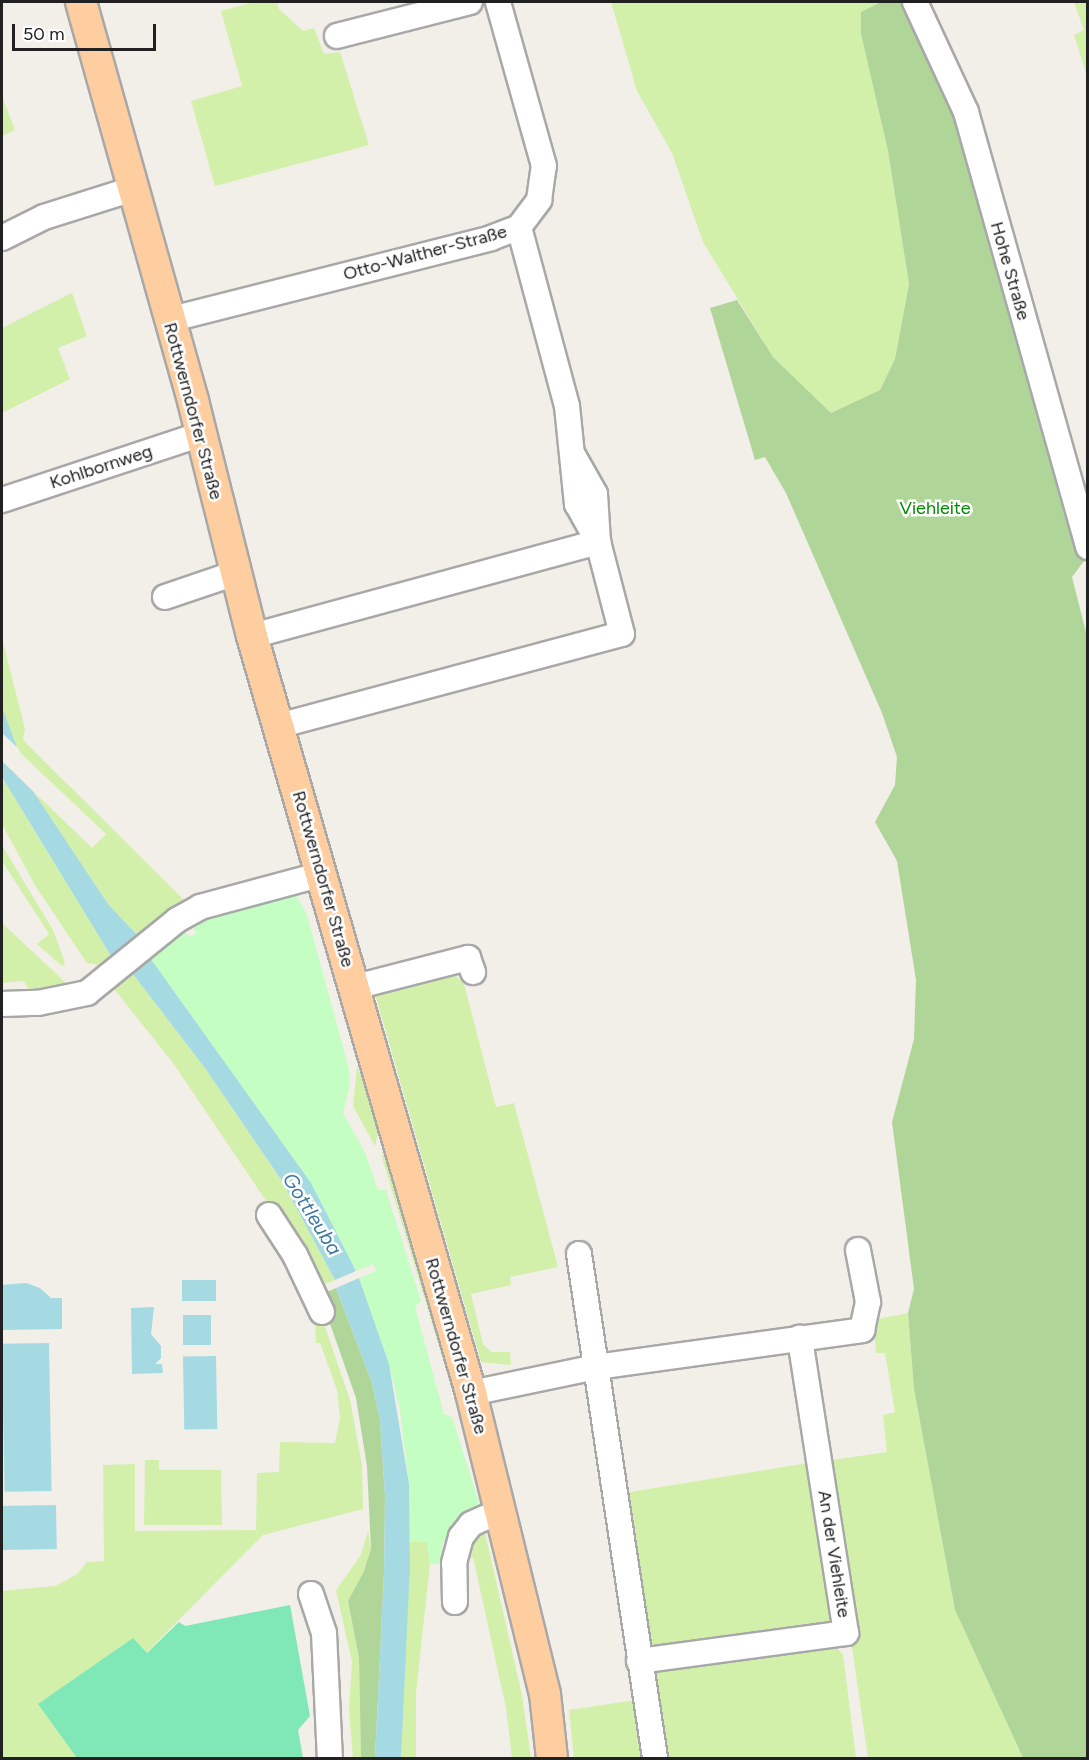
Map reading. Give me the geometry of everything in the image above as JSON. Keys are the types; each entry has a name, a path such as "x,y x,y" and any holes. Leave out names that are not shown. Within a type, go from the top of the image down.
{"main road":[{"name":"Rottwerndorfer Straße","path":"81,2 201,434 252,636 471,1393 545,1694 552,1758"}],"street":[{"path":"337,36 470,2"},
{"name":"Otto-Walther-Straße","path":"168,320 491,238 519,227 539,200 544,166 498,2"},
{"name":"Hohe Straße","path":"915,2 966,112 1088,547"},
{"path":"2,238 44,217 133,189"},
{"path":"278,726 622,634 598,542 577,504 567,406 519,227"},
{"name":"Kohlbornweg","path":"2,500 201,434"},
{"path":"252,636 598,542"},
{"path":"165,597 236,573"},
{"path":"2,1004 39,1003 87,993 160,934 200,907 322,874"},
{"path":"355,987 468,958 473,972"},
{"path":"269,1215 322,1312"},
{"path":"471,1393 596,1368 862,1330 868,1302 858,1250"},
{"path":"579,1254 655,1758"},
{"name":"An der Viehleite","path":"639,1661 846,1633 800,1338"},
{"path":"454,1602 454,1563 461,1537 471,1524 500,1511"},
{"path":"311,1594 324,1633 330,1758"}],"green space":[{"path":"254,2 277,2 279,9 303,31 314,28 324,54 340,52 369,145 215,186 191,101 242,86 221,11"},
{"path":"611,2 881,2 861,12 861,34 888,151 909,284 895,359 880,390 831,413 773,357 703,242 672,153 637,91"},
{"name":"Viehleite","path":"881,2 906,2 955,108 1084,561 1072,577 1088,640 1087,1758 1023,1758 955,1610 914,1389 908,1313 914,1289 892,1122 914,1039 916,980 897,861 875,822 895,785 897,757 882,713 786,493 765,457 755,460 710,308 737,300 773,357 831,413 880,390 895,359 909,284 888,151 861,34 861,12"},
{"path":"1074,2 1087,2 1087,76 1074,35 1084,30"},
{"path":"2,96 15,130 2,136"},
{"path":"72,293 87,336 58,348 70,379 2,413 2,328"},
{"path":"2,638 25,729 23,740 187,903 138,936 108,904 33,791 92,848 106,834 13,746 2,707"},
{"path":"2,777 111,956 100,965 87,963 36,887 2,824"},
{"path":"2,845 53,930 65,963 62,966 37,944 49,934 2,861"},
{"path":"293,889 307,915 349,1069 350,1084 343,1113 365,1152 378,1190 386,1190 421,1301 415,1307 444,1414 452,1417 479,1503 480,1510 451,1542 442,1542 443,1564 430,1564 427,1542 410,1542 409,1484 400,1411 389,1364 359,1278 376,1271 373,1264 356,1271 311,1183 148,955 183,930 190,937 197,933 188,923"},
{"path":"2,923 65,982 68,988 32,996 24,981 2,983"},
{"path":"129,969 205,1068 282,1181 335,1280 317,1287 275,1214 173,1063 111,985"},
{"path":"455,975 464,984 496,1107 514,1103 558,1267 510,1277 511,1285 471,1294 483,1344 491,1352 510,1352 511,1365 481,1362 375,994 432,977"},
{"path":"357,1067 381,1119 375,1146 353,1106"},
{"path":"389,1149 486,1502 383,1161 382,1151"},
{"path":"336,1288 372,1383 380,1420 385,1496 384,1574 375,1758 361,1758 359,1658 348,1601 364,1571 371,1549 367,1466 356,1398 320,1295"},
{"path":"315,1312 320,1312 350,1400 362,1465 363,1509 263,1535 146,1653 133,1638 39,1704 77,1758 2,1758 2,1591 55,1586 76,1575 87,1562 104,1561 103,1465 135,1464 135,1531 256,1530 257,1473 279,1472 280,1442 335,1443 340,1418 337,1390 320,1343 316,1343"},
{"path":"908,1313 914,1389 955,1610 1023,1758 868,1758 825,1461 887,1452 883,1415 895,1412 885,1353 876,1353 873,1320"},
{"path":"145,1460 159,1460 159,1470 221,1470 222,1525 144,1525"},
{"path":"814,1462 834,1621 829,1630 648,1654 624,1493"},
{"path":"484,1528 522,1695 531,1758 512,1758 506,1708 473,1557 462,1559 465,1542"},
{"path":"368,1531 371,1549 364,1571 348,1601 359,1658 361,1758 353,1758 349,1710 352,1662 336,1590 361,1555"},
{"path":"410,1542 427,1542 430,1564 416,1693 416,1758 401,1758"},
{"path":"290,1605 310,1716 298,1730 303,1758 77,1758 38,1704 133,1638 147,1653 179,1622 185,1626"},
{"path":"831,1643 843,1654 856,1758 663,1758 649,1666"},
{"path":"636,1700 645,1758 574,1758 569,1710"}],"water":[{"path":"2,707 33,791 108,904 138,936 111,956 2,777"},
{"name":"Gottleuba","path":"148,955 311,1183 356,1271 335,1280 282,1181 205,1068 129,969"},
{"path":"359,1278 389,1364 409,1484 410,1566 401,1758 375,1758 384,1574 385,1496 380,1420 372,1383 336,1288"},
{"path":"182,1280 216,1280 216,1301 182,1301"},
{"path":"26,1283 40,1288 51,1298 62,1298 62,1329 2,1330 2,1285"},
{"path":"154,1307 151,1334 161,1346 161,1358 155,1364 162,1364 163,1373 132,1374 131,1308"},
{"path":"183,1315 211,1315 211,1345 183,1345"},
{"path":"49,1343 52,1491 5,1492 2,1344"},
{"path":"216,1356 217,1429 184,1430 183,1357"},
{"path":"56,1505 57,1549 3,1550 2,1506"}],"pier":[{"path":"2,733 18,748 43,801 2,761"}]}
